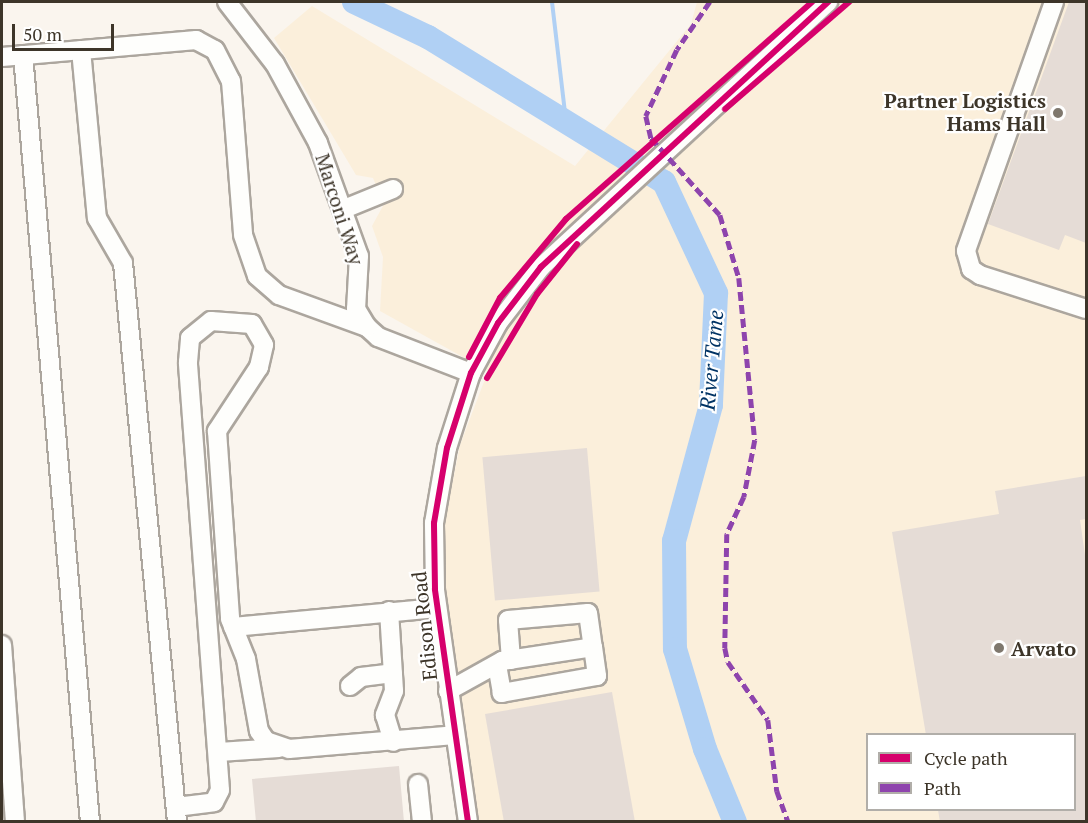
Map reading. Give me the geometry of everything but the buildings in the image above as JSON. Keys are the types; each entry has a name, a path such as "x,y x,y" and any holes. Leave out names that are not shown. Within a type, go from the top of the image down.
{"street":[{"name":"Marconi Way","path":"227,2 298,103 344,209 362,271 356,309 367,327"},
{"name":"Edison Road","path":"468,822 437,608 439,486 471,374 498,323 541,267 614,196 828,2"},
{"path":"1054,2 966,251 971,269 980,275 1086,309"},
{"path":"2,57 196,40 215,50 231,81 243,235 257,276 279,295 367,327 378,337 471,374"},
{"path":"81,50 97,218 123,263 176,814 214,802 220,790 219,752 188,362 190,338 211,321 224,318 252,324 264,345 259,367 216,431 233,627 246,659 255,721 267,741 279,748"},
{"path":"23,55 90,822"},
{"path":"344,209 393,189"},
{"path":"233,627 352,614 437,608"},
{"path":"389,611 393,674 386,715 393,742"},
{"path":"588,613 593,647 597,676 502,693 508,620 588,613"},
{"path":"2,645 15,822"},
{"path":"448,691 504,662 593,647"},
{"path":"350,686 361,676 393,674"},
{"path":"219,752 393,742 454,735"},
{"path":"418,784 422,822"}],"shaded area":[{"path":"697,2 1086,2 1086,821 475,821 442,588 444,524 460,445 488,371 380,311 383,257 372,226 384,204 373,178 356,175 274,38 312,6 575,166 691,24"}],"waterway":[{"name":"River Tame","path":"354,2 428,37 664,182 716,293 711,405 674,541 675,649 705,749 735,822"},
{"path":"552,2 566,122"}],"marked path":[{"path":"710,2 677,50 646,116 651,138 720,215 739,278 755,440 744,497 727,534 725,648 728,662 768,720 777,791 788,822"}],"cycle path":[{"path":"469,357 500,298 566,219 812,2"},
{"path":"468,822 435,589 434,523 447,448 471,373 498,323 541,267 828,2"},
{"path":"725,109 849,2"},
{"path":"487,378 537,294 577,244"}],"place":[{"name":"Partner Logistics Hams Hall","path":"1058,113"},
{"name":"Arvato","path":"999,648"}]}
